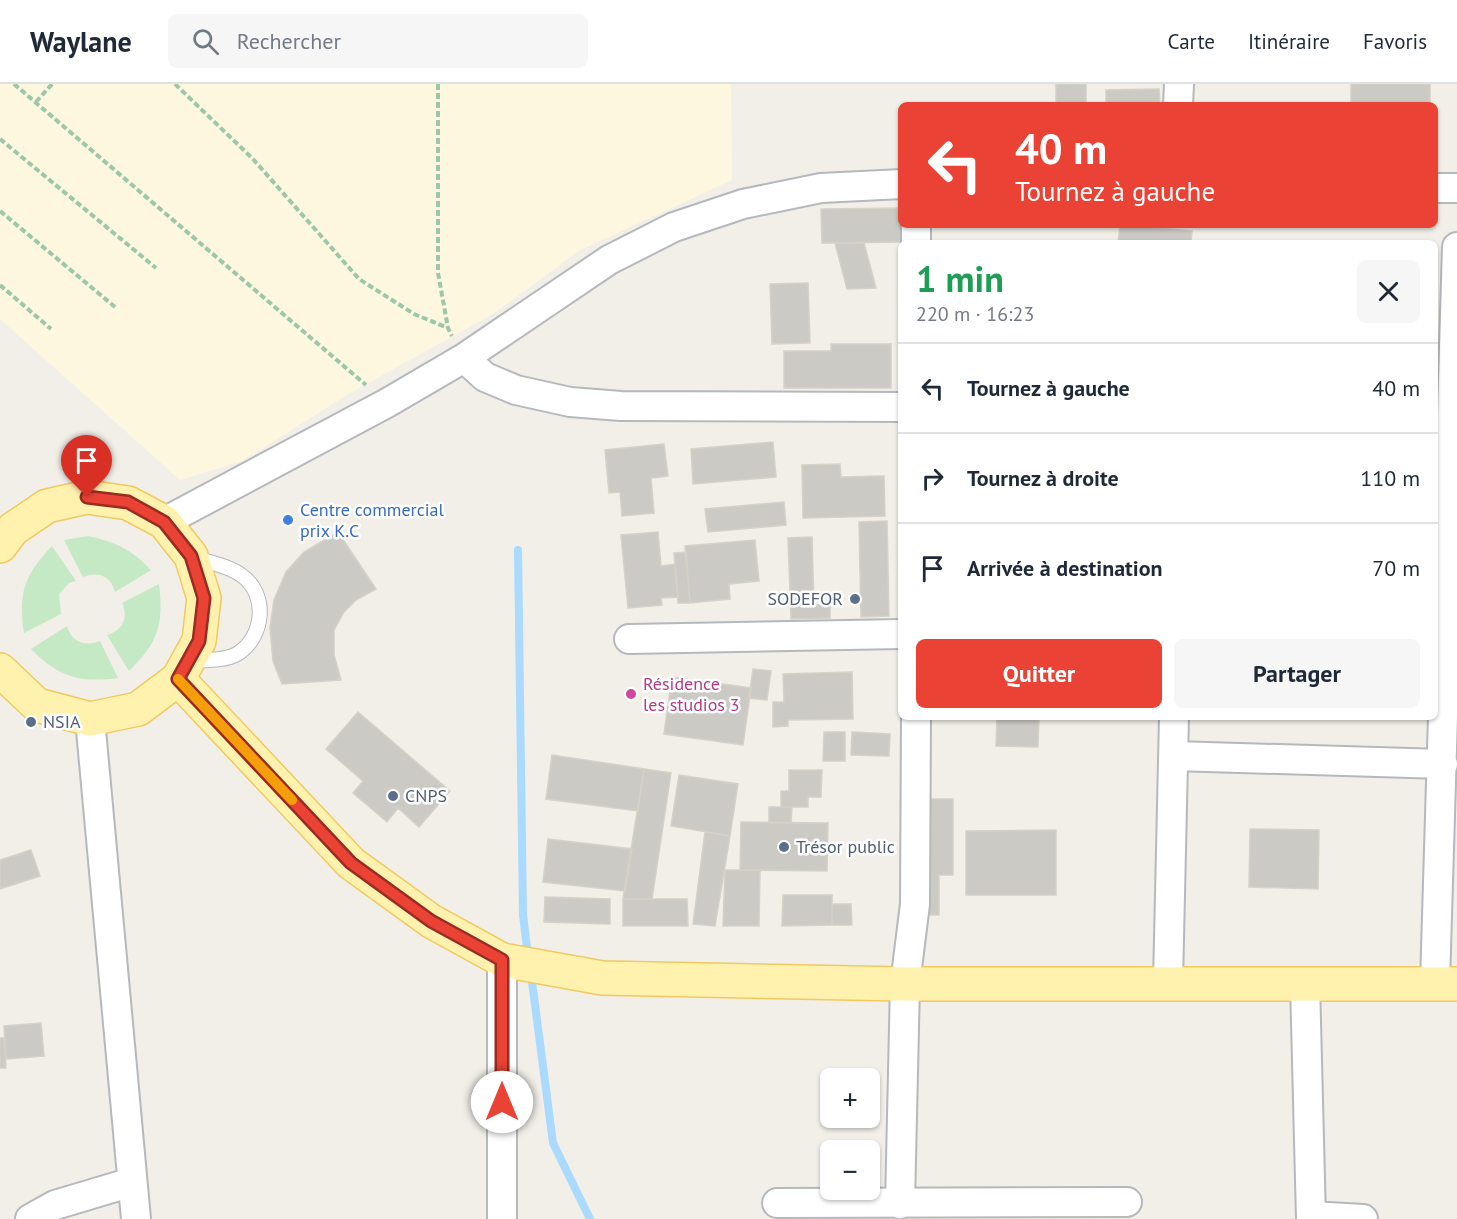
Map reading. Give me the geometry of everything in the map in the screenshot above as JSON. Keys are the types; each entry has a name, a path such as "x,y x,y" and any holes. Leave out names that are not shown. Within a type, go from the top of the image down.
{"main road":[{"path":"0,670 37,705 90,719 138,709 183,670 199,641 204,598 191,556 164,522 128,502 87,497 47,506 4,531"},
{"path":"183,670 351,863 431,921 502,960 602,978 905,984 1446,983"}],"street":[{"path":"1178,102 1179,84"},
{"path":"164,522 387,403 464,358 609,260 674,227 742,204 821,188 898,184"},
{"path":"1438,188 1457,188"},
{"path":"1446,983 1443,764 1448,405 1457,247"},
{"path":"464,358 485,377 516,390 570,402 621,406 898,407"},
{"path":"629,639 898,634"},
{"path":"90,719 136,1219"},
{"path":"900,1204 905,984 915,904 916,720"},
{"path":"1168,983 1174,720"},
{"path":"1174,756 1443,764"},
{"path":"502,960 502,1219"},
{"path":"1305,982 1311,1217 1363,1219"},
{"path":"30,1219 55,1205 132,1182"},
{"path":"777,1203 1127,1202"}],"lane":[{"path":"183,670 235,655 247,646 257,633 260,618 257,596 242,575 191,556"}],"path":[{"path":"14,84 387,403"},
{"path":"36,102 52,84"},
{"path":"175,84 253,159 359,279 414,314 448,328"},
{"path":"438,84 438,273 448,328 464,358"},
{"path":"0,139 156,268"},
{"path":"0,211 115,307"},
{"path":"0,285 51,329"}],"shaded area":[{"path":"0,84 731,84 732,180 580,250 493,314 350,393 242,461 180,480 0,319"}],"green space":[{"path":"88,536 123,548 151,570 115,592 110,582 103,576 83,577 64,540"},
{"path":"52,546 76,581 69,583 59,594 61,614 24,633 22,607 25,586 35,566"},
{"path":"159,584 160,611 157,632 147,651 129,671 107,635 117,630 123,623 125,614 122,603"},
{"path":"67,626 72,636 79,642 100,641 118,678 92,680 70,676 51,666 31,649"}],"building":[{"path":"1056,84 1086,84 1086,102 1056,102"},
{"path":"1351,84 1430,84 1430,102 1351,102"},
{"path":"1159,89 1160,102 1106,102 1106,90"},
{"path":"898,208 898,228 902,228 902,240 898,240 898,242 822,243 821,209"},
{"path":"1120,228 1192,231 1191,240 1118,240"},
{"path":"835,243 864,243 876,288 847,289"},
{"path":"808,283 810,343 772,344 770,284"},
{"path":"831,344 891,344 891,388 784,388 784,351 831,351"},
{"path":"773,442 776,477 693,484 691,449"},
{"path":"664,444 668,476 651,478 654,513 622,516 620,492 609,493 605,450"},
{"path":"840,464 841,477 884,476 885,516 803,518 802,465"},
{"path":"784,502 786,525 708,532 705,509"},
{"path":"887,521 889,616 861,617 859,522"},
{"path":"338,532 376,589 356,600 344,612 334,630 334,655 341,680 282,684 273,661 270,628 274,600 286,572 304,552"},
{"path":"658,532 661,566 675,564 678,597 661,598 662,605 628,608 621,535"},
{"path":"812,537 814,605 830,604 830,618 791,619 788,538"},
{"path":"755,540 759,581 729,584 730,599 690,603 685,546"},
{"path":"686,552 690,603 678,603 674,553"},
{"path":"753,669 771,671 767,700 749,698"},
{"path":"852,672 853,719 788,720 788,726 773,727 773,702 784,702 783,674"},
{"path":"672,677 751,688 743,745 664,734"},
{"path":"358,712 450,791 419,827 398,808 387,822 353,793 363,781 326,749"},
{"path":"997,720 1039,720 1038,747 996,746"},
{"path":"824,732 845,732 845,761 823,761"},
{"path":"852,732 890,734 889,756 851,755"},
{"path":"552,755 644,769 638,811 546,799"},
{"path":"644,769 671,773 652,899 623,899"},
{"path":"789,770 822,770 821,797 808,797 808,807 781,807 781,791 789,791"},
{"path":"679,775 738,784 730,836 671,826"},
{"path":"928,799 953,799 953,875 939,875 939,915 927,915"},
{"path":"769,807 792,807 791,823 769,823"},
{"name":"Trésor public","path":"741,822 828,823 827,871 740,870"},
{"path":"1250,829 1319,830 1318,889 1249,887"},
{"path":"1056,830 1056,895 966,895 966,831"},
{"path":"705,832 730,836 715,926 693,924"},
{"path":"548,839 632,849 625,891 543,882"},
{"path":"31,850 40,876 0,889 0,860"},
{"path":"725,870 760,870 759,926 723,926"},
{"path":"783,895 832,895 832,925 782,926"},
{"path":"545,897 610,899 610,924 544,922"},
{"path":"623,899 687,899 688,926 623,926"},
{"path":"832,904 851,904 852,925 832,925"},
{"path":"41,1023 44,1056 6,1059 4,1026"},
{"path":"0,1038 4,1038 6,1068 0,1068"}],"waterway":[{"path":"518,550 523,915 528,956"},
{"path":"531,974 553,1143 590,1219"}],"slow traffic":[{"path":"178,679 292,800"}],"place":[{"name":"Centre commercial prix K.C","path":"288,520"},
{"name":"SODEFOR","path":"855,599"},
{"name":"Résidence les studios 3","path":"631,694"},
{"name":"NSIA","path":"31,722"},
{"name":"CNPS","path":"393,796"},
{"name":"Trésor public","path":"784,847"}],"route":[{"path":"87,497 128,502 164,522 191,556 204,598 199,641 178,679 351,863 431,921 502,960 502,1102"}]}
